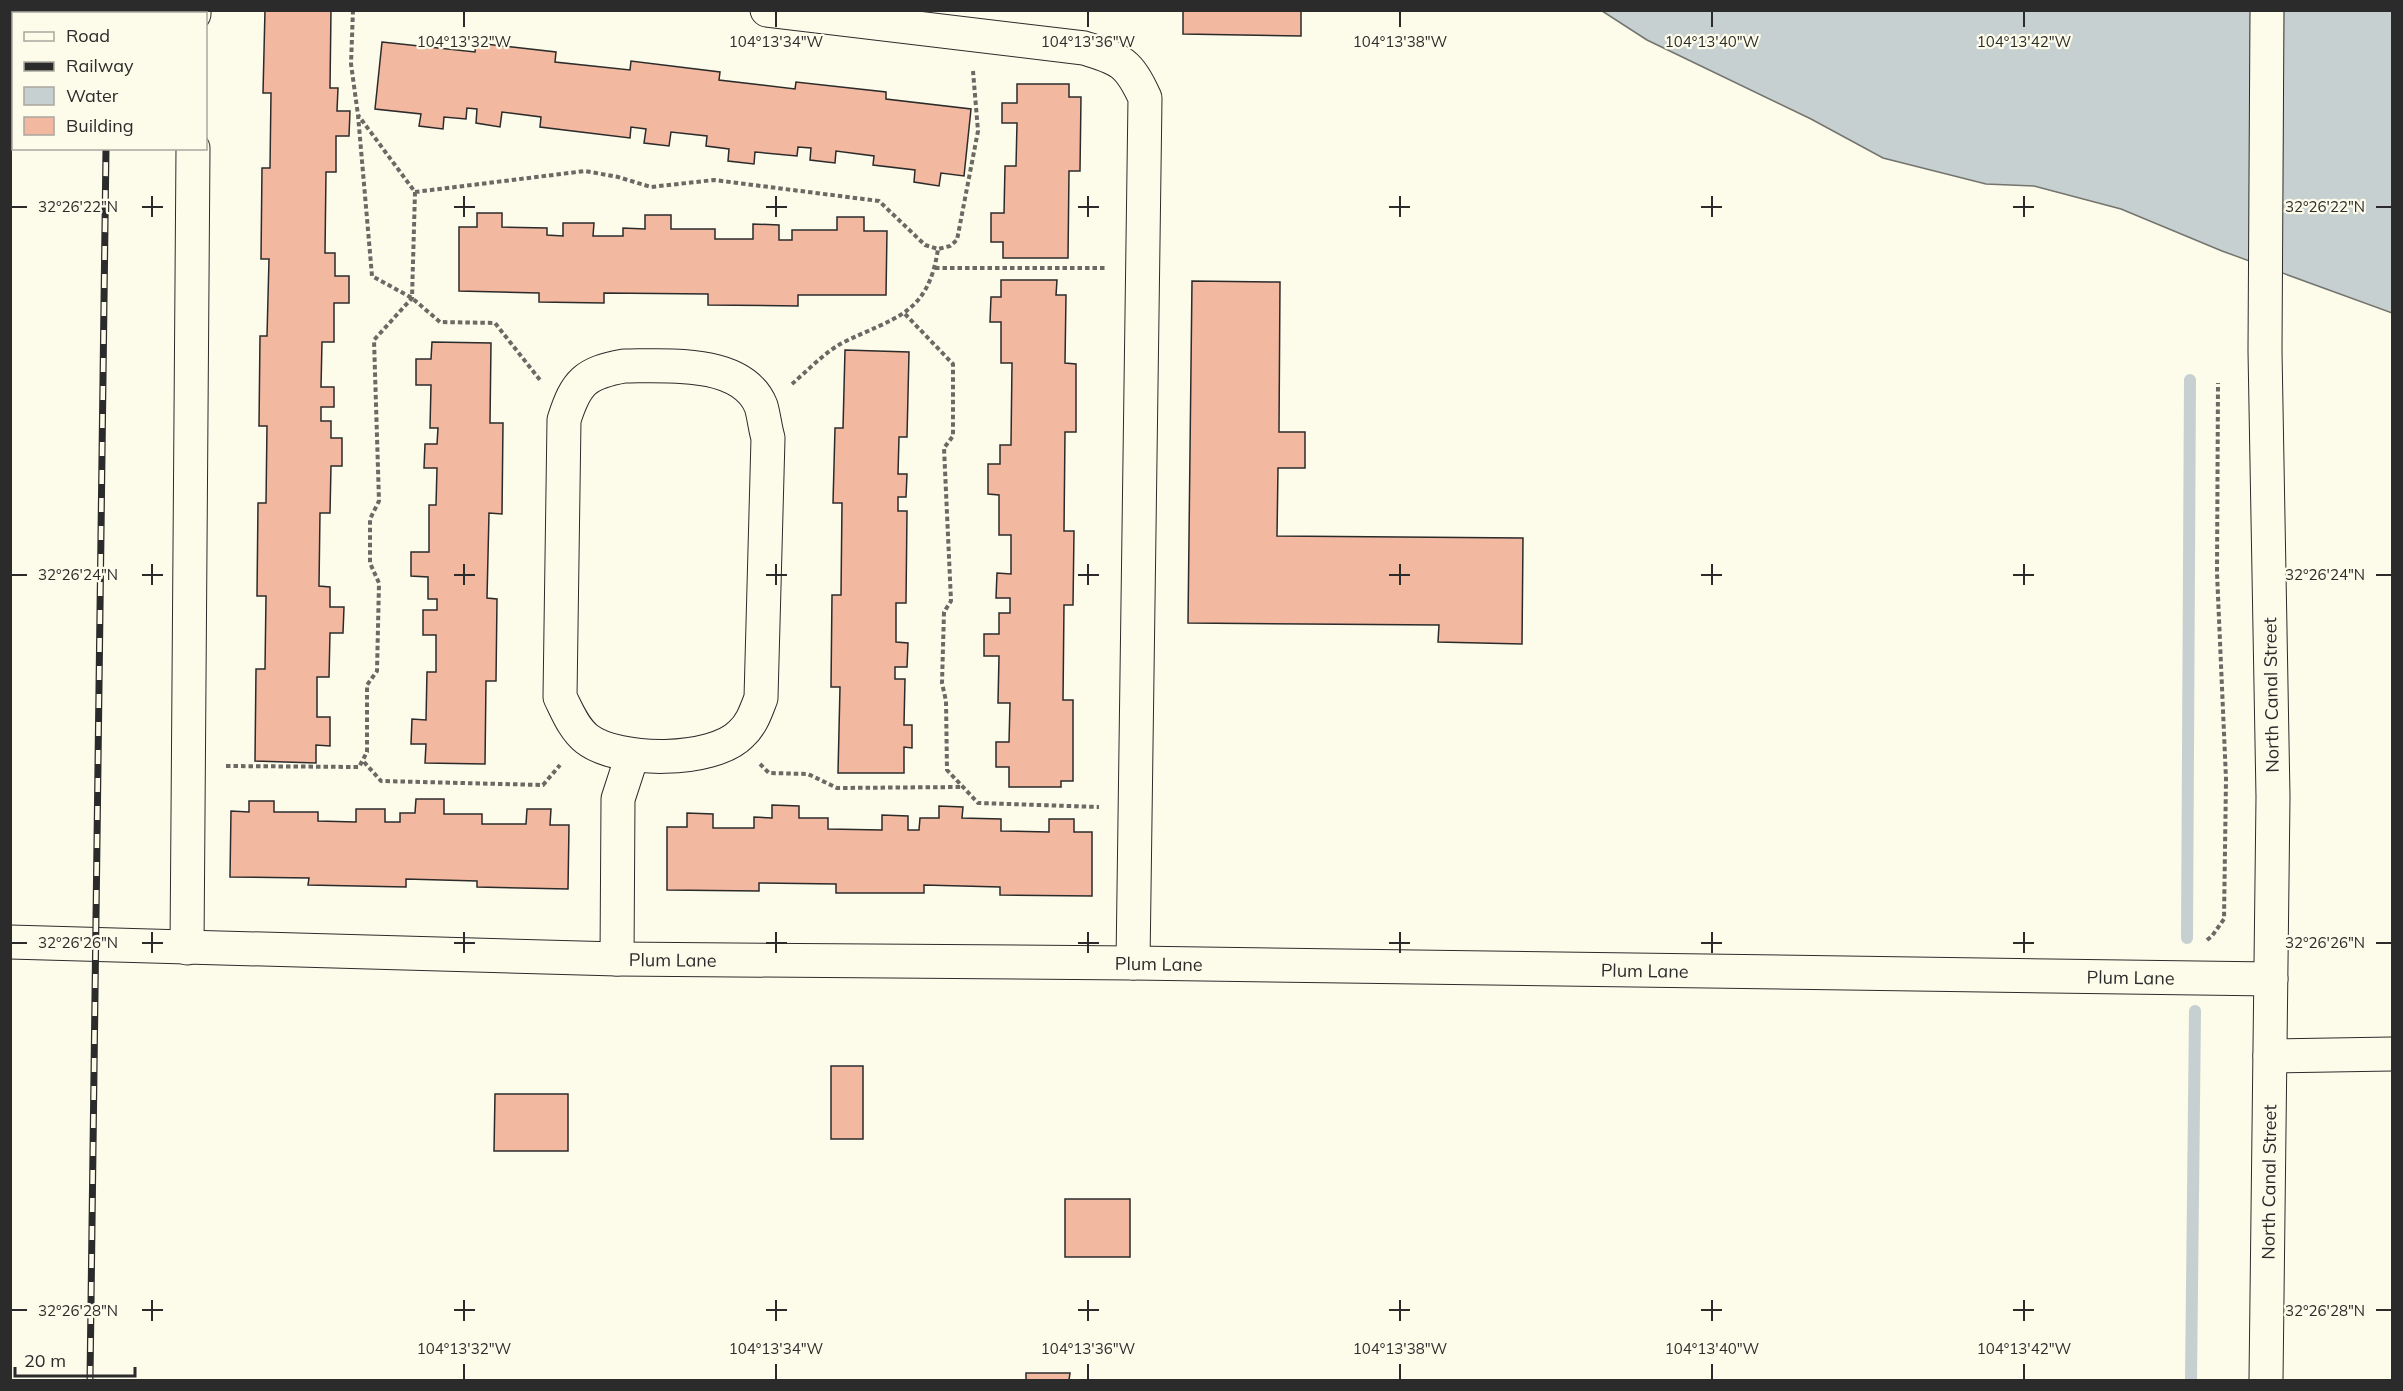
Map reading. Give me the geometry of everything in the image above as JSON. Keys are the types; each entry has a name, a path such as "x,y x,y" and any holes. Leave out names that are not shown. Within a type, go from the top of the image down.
{"street":[{"path":"767,10 1084,48 1116,57 1135,76 1145,98 1132,963"},
{"name":"North Canal Street","path":"2266,10 2265,351 2273,797 2266,1380"},
{"path":"187,948 193,150"},
{"path":"624,366 699,367 729,375 751,391 760,405 768,438 761,698 755,716 740,736 715,748 688,755 632,756 605,748 587,739 573,722 561,697 564,420 571,398 578,387 599,370 624,366"},
{"path":"617,959 618,799 632,756"},
{"name":"Plum Lane","path":"10,942 617,959 1132,963 2271,979"},
{"path":"2270,1056 2392,1054"}],"path":[{"path":"353,10 351,64 358,115 372,276 412,298 440,322 495,323 543,383"},
{"path":"415,192 585,171 618,177 651,187 714,180 879,201 925,245 938,249 950,246 957,240 976,142 978,131 973,62"},
{"path":"224,766 359,767 367,752 367,685 377,671 379,583 370,563 370,519 379,501 374,340 412,298 415,192 358,115"},
{"path":"790,385 840,344 905,314 920,297 935,268 938,249"},
{"path":"935,268 1115,268"},
{"path":"905,314 953,364 953,436 945,448 951,601 944,612 942,683 946,701 947,770 978,802 1109,807"},
{"path":"2202,943 2212,936 2224,919 2226,779 2217,573 2218,383"},
{"path":"753,758 769,773 808,774 837,788 962,787"},
{"path":"363,762 381,781 543,785 562,763"}],"water":[{"path":"1602,11 2392,11 2392,313 2222,251 2121,209 2034,186 1986,184 1883,158 1811,119 1647,40"}],"building":[{"path":"265,10 331,10 330,88 338,88 337,111 350,111 349,136 336,136 336,172 326,172 325,253 335,253 335,276 349,276 349,303 334,303 334,342 322,342 321,387 334,387 334,407 321,407 321,421 331,421 331,438 342,438 342,466 331,466 330,513 320,513 319,586 330,587 330,607 344,607 343,633 330,633 329,677 317,677 317,717 330,717 330,746 316,745 316,763 255,761 256,669 265,669 266,596 257,596 258,503 266,503 267,426 259,426 260,336 267,336 269,259 261,259 262,168 270,168 271,93 263,93"},
{"path":"1183,10 1301,10 1301,36 1183,34"},
{"path":"382,42 475,52 476,43 556,52 555,62 630,70 631,61 720,72 719,80 795,89 796,82 886,92 886,99 971,109 964,176 941,173 939,186 914,182 915,170 873,165 874,156 836,151 835,163 810,160 811,148 798,147 797,156 755,152 754,164 728,161 729,149 706,146 707,136 671,132 669,146 644,143 646,129 631,127 630,138 540,127 541,117 502,112 500,127 476,123 477,109 467,108 466,119 444,117 443,129 419,126 421,114 375,109"},
{"path":"1017,84 1069,84 1069,97 1081,97 1080,171 1069,171 1068,258 1003,258 1003,242 991,242 991,213 1004,213 1005,166 1016,166 1017,123 1002,123 1002,103 1017,103"},
{"path":"477,213 502,213 502,227 547,228 547,235 563,236 563,223 594,223 593,236 623,236 623,228 645,229 645,215 671,215 671,229 715,229 715,239 753,239 753,224 779,225 779,240 792,240 792,230 837,230 837,217 864,217 864,231 887,231 886,295 798,295 798,306 708,305 708,294 604,293 604,303 539,302 539,293 459,291 459,227 477,227"},
{"path":"1001,280 1057,280 1056,295 1066,295 1065,363 1076,364 1076,432 1065,432 1064,531 1074,531 1073,605 1064,605 1063,700 1073,700 1073,781 1061,781 1061,787 1009,787 1009,767 996,767 996,742 1009,742 1010,703 998,703 999,656 984,656 984,634 999,634 999,613 1010,613 1010,598 996,598 997,573 1011,574 1011,535 999,535 999,495 988,494 988,464 1000,464 1000,445 1011,445 1012,363 1001,363 1001,322 990,322 991,297 1001,297"},
{"path":"1192,281 1280,282 1279,432 1305,432 1305,468 1278,468 1277,536 1523,538 1522,644 1438,642 1439,625 1188,623"},
{"path":"432,342 491,343 490,423 503,423 502,514 489,513 487,598 497,599 496,681 486,681 485,764 425,763 426,744 411,744 412,719 426,720 427,672 436,672 436,635 423,635 423,610 437,610 437,599 428,599 428,577 411,576 411,552 429,552 429,505 436,505 437,468 424,468 425,444 437,444 438,428 430,428 431,385 416,385 416,359 431,359"},
{"path":"845,350 909,352 907,437 899,437 898,474 907,474 906,497 898,497 898,511 907,511 906,603 896,603 896,642 908,643 907,667 895,667 895,679 905,679 904,725 912,725 912,748 904,747 904,773 838,773 840,687 831,687 832,595 841,595 842,503 833,503 835,428 843,428"},
{"path":"416,799 444,799 444,814 482,814 482,824 526,824 527,809 551,809 550,825 569,825 568,889 477,887 477,881 406,879 406,887 308,885 309,878 230,877 231,811 249,812 249,801 274,801 274,812 318,812 318,821 356,822 356,809 385,809 385,822 400,822 400,813 415,813"},
{"path":"772,805 799,806 799,818 828,818 828,829 882,830 882,815 908,816 908,830 919,830 920,818 939,818 939,806 963,807 962,818 1001,819 1001,831 1049,832 1049,819 1074,819 1074,832 1092,832 1092,896 1000,895 1000,887 924,885 924,893 836,893 836,884 759,883 759,891 667,890 667,827 687,827 687,813 713,814 713,828 754,828 754,817 772,818"},
{"path":"831,1066 863,1066 863,1139 831,1139"},
{"path":"495,1094 568,1094 568,1151 494,1151"},
{"path":"1065,1199 1130,1199 1130,1257 1065,1257"},
{"path":"1026,1373 1070,1373 1069,1380 1026,1380"}],"waterway":[{"path":"2187,938 2190,380"},
{"path":"2191,1380 2195,1011"}],"railway":[{"path":"90,1380 106,150"}]}
